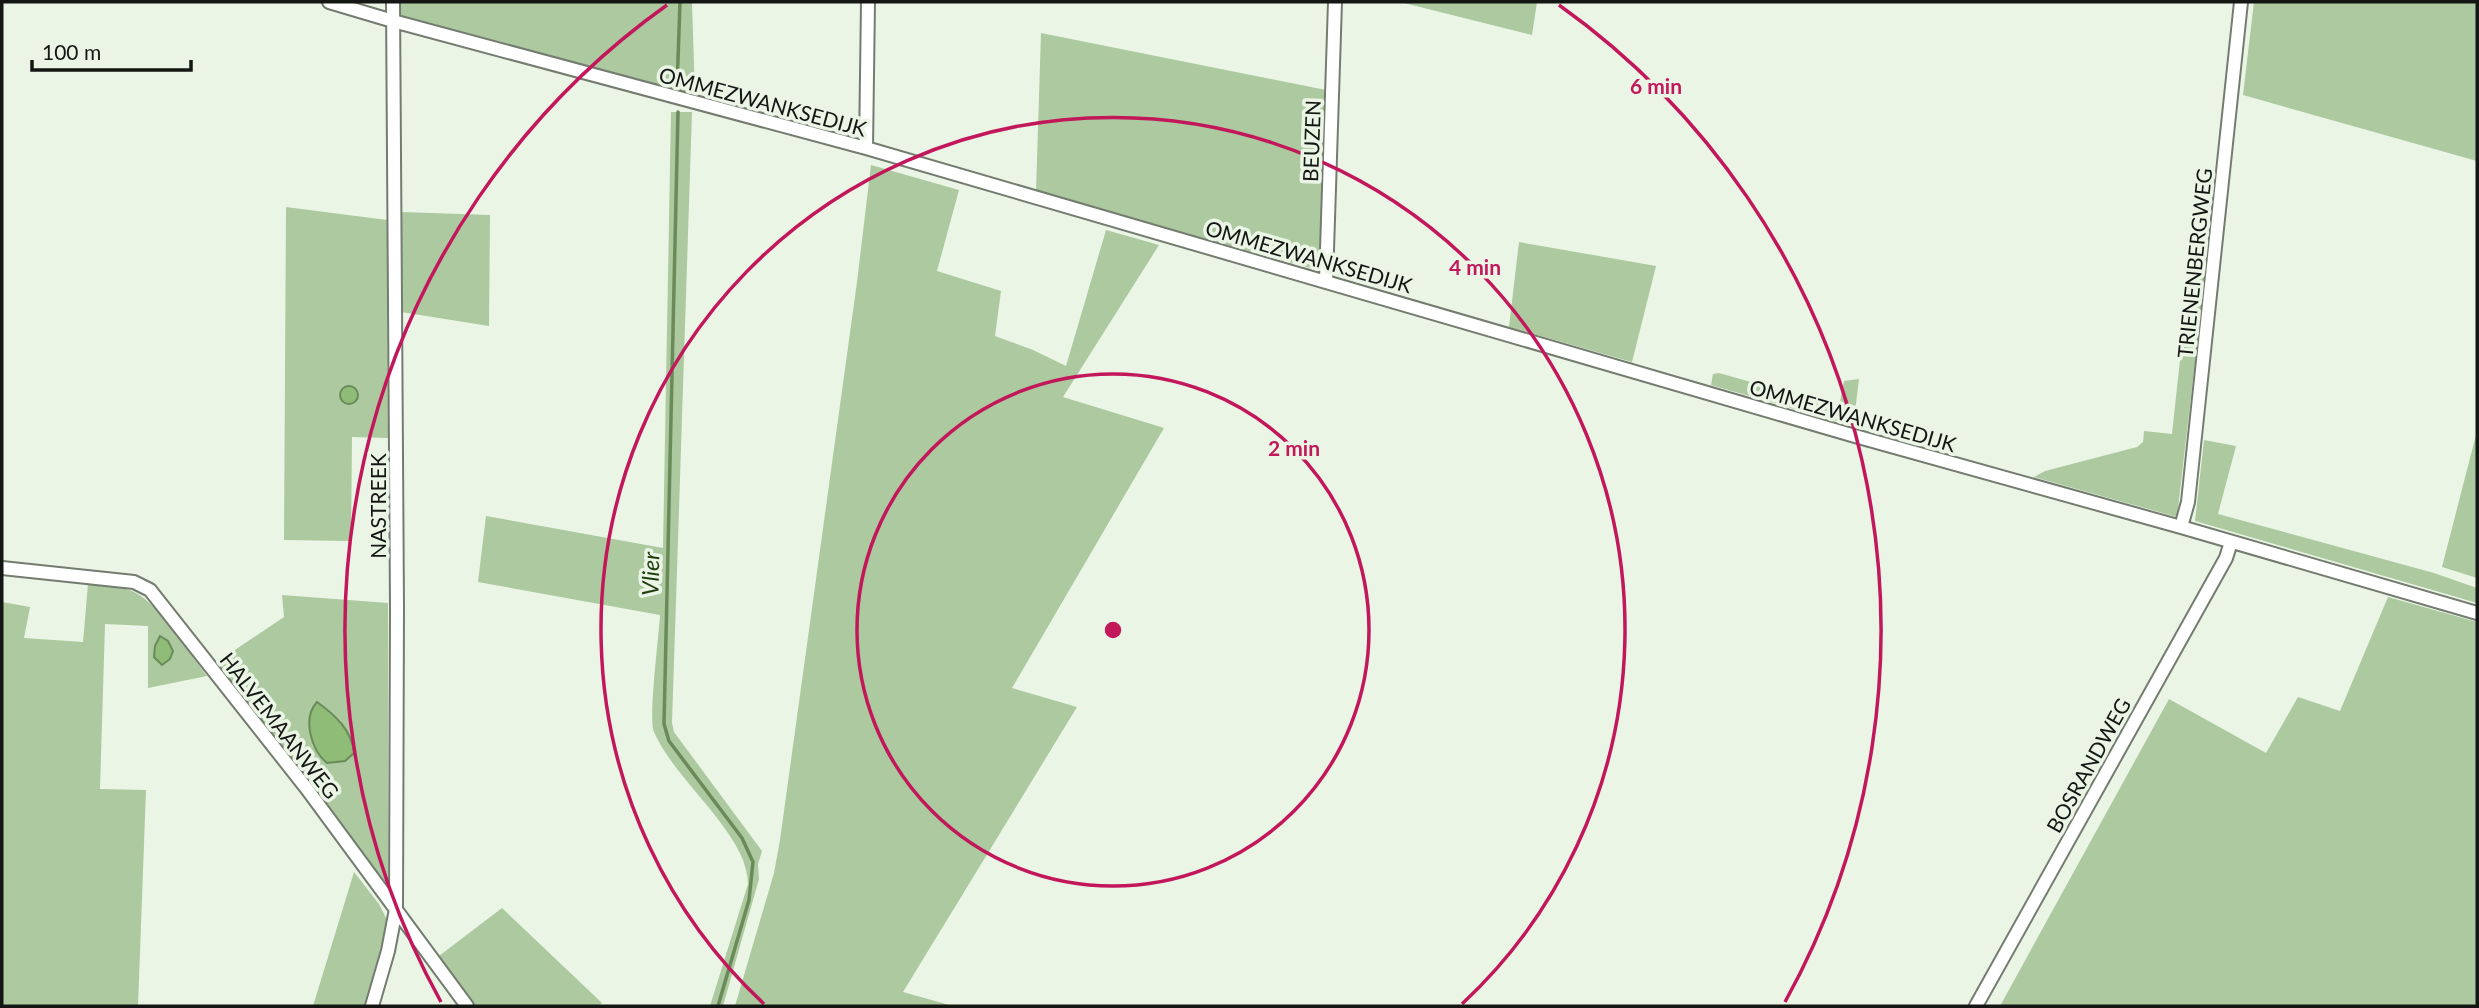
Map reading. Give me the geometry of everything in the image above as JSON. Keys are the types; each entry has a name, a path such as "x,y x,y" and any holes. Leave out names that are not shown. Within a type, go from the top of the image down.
{"street":[{"name":"OMMEZWANKSEDIJK","path":"329,2 866,148 1868,440 2477,613"},
{"name":"NASTREEK","path":"372,1006 388,951 396,909 393,2"},
{"path":"866,148 868,2"},
{"name":"BEUZEN","path":"1326,281 1335,2"},
{"name":"TRIENENBERGWEG","path":"2181,527 2188,502 2241,2"},
{"name":"BOSRANDWEG","path":"1976,1006 2226,558 2231,542"},
{"name":"HALVEMAANWEG","path":"2,568 134,582 150,590 307,789 467,1006"}],"shaded area":[{"path":"401,2 692,2 695,97 401,16"},
{"path":"1400,2 1537,2 1532,35"},
{"path":"2254,2 2477,2 2477,161 2243,95"},
{"path":"1041,33 1326,90 1321,271 1036,192"},
{"path":"671,112 692,112 672,723 674,732 762,851 758,864 759,879 723,1006 710,1006 748,884 745,865 724,827 677,769 654,732 653,695 660,615 478,582 486,516 663,548"},
{"path":"871,165 959,190 937,271 1001,291 995,336 1066,366 1106,230 1159,245 1063,397 1164,428 1012,688 1077,707 903,992 953,1006 735,1006 774,873 780,840"},
{"path":"286,207 387,220 388,438 352,437 351,541 284,540"},
{"path":"402,212 490,215 489,326 401,312"},
{"path":"1519,242 1656,266 1632,362 1509,327"},
{"path":"2191,258 2207,258 2177,517 2034,477 2045,471 2137,447 2143,442 2144,431 2172,434"},
{"path":"1719,373 1839,407 1844,381 1859,379 1854,420 1851,425 1711,385 1713,374"},
{"path":"349,386 355,389 358,395 355,401 349,404 343,401 340,395 343,389"},
{"path":"2477,431 2477,578 2442,567"},
{"path":"2204,440 2236,446 2218,514 2434,573 2477,588 2477,603 2195,521"},
{"path":"88,584 125,588 145,599 164,619 207,676 148,688 148,626 105,624 100,789 146,790 138,1006 2,1006 2,602 30,607 24,638 83,642"},
{"path":"282,595 388,603 388,888 274,745 217,662 284,617","holes":["317,702 341,721 313,747 310,719"]},
{"path":"2388,597 2477,622 2477,1006 2000,1006 2169,699 2266,753 2298,697 2340,711"},
{"path":"160,636 168,641 173,651 170,659 162,665 154,657"},
{"path":"317,702 336,718 350,737 354,753 345,761 327,763 313,742 309,725 312,709"},
{"path":"354,872 379,904 388,922 365,1006 313,1006"},
{"path":"502,908 602,1003 598,1006 473,1006 435,959"}],"waterway":[{"name":"Vlier","path":"677,88 680,2"},
{"name":"Vlier","path":"678,112 664,724 669,741 742,838 753,862 749,900 718,1006"}]}
